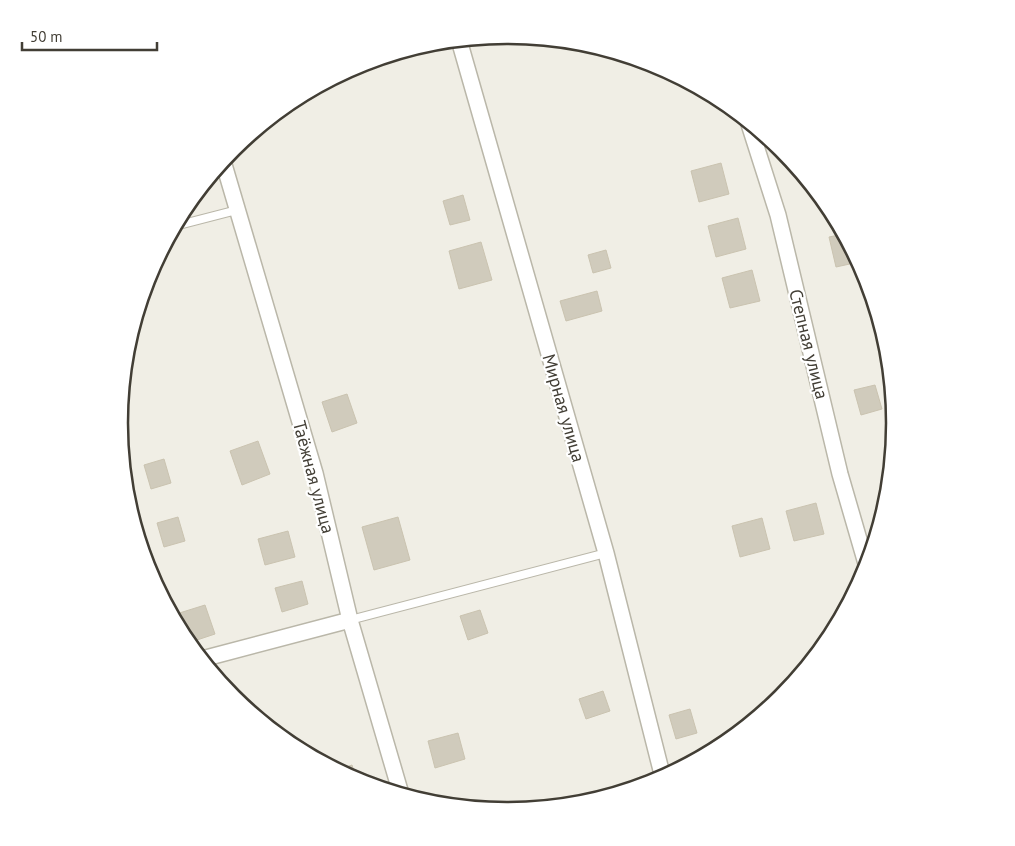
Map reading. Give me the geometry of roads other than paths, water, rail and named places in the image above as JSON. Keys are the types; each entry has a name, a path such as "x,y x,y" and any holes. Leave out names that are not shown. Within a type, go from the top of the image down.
{"street":[{"name":"Мирная улица","path":"460,47 606,553 661,769"},
{"name":"Степная улица","path":"752,133 778,215 840,474 863,554"},
{"name":"Таёжная улица","path":"225,169 315,473 350,620 398,786"},
{"path":"209,657 350,620"}],"lane":[{"path":"185,223 237,210"},
{"path":"350,620 606,553"}]}
